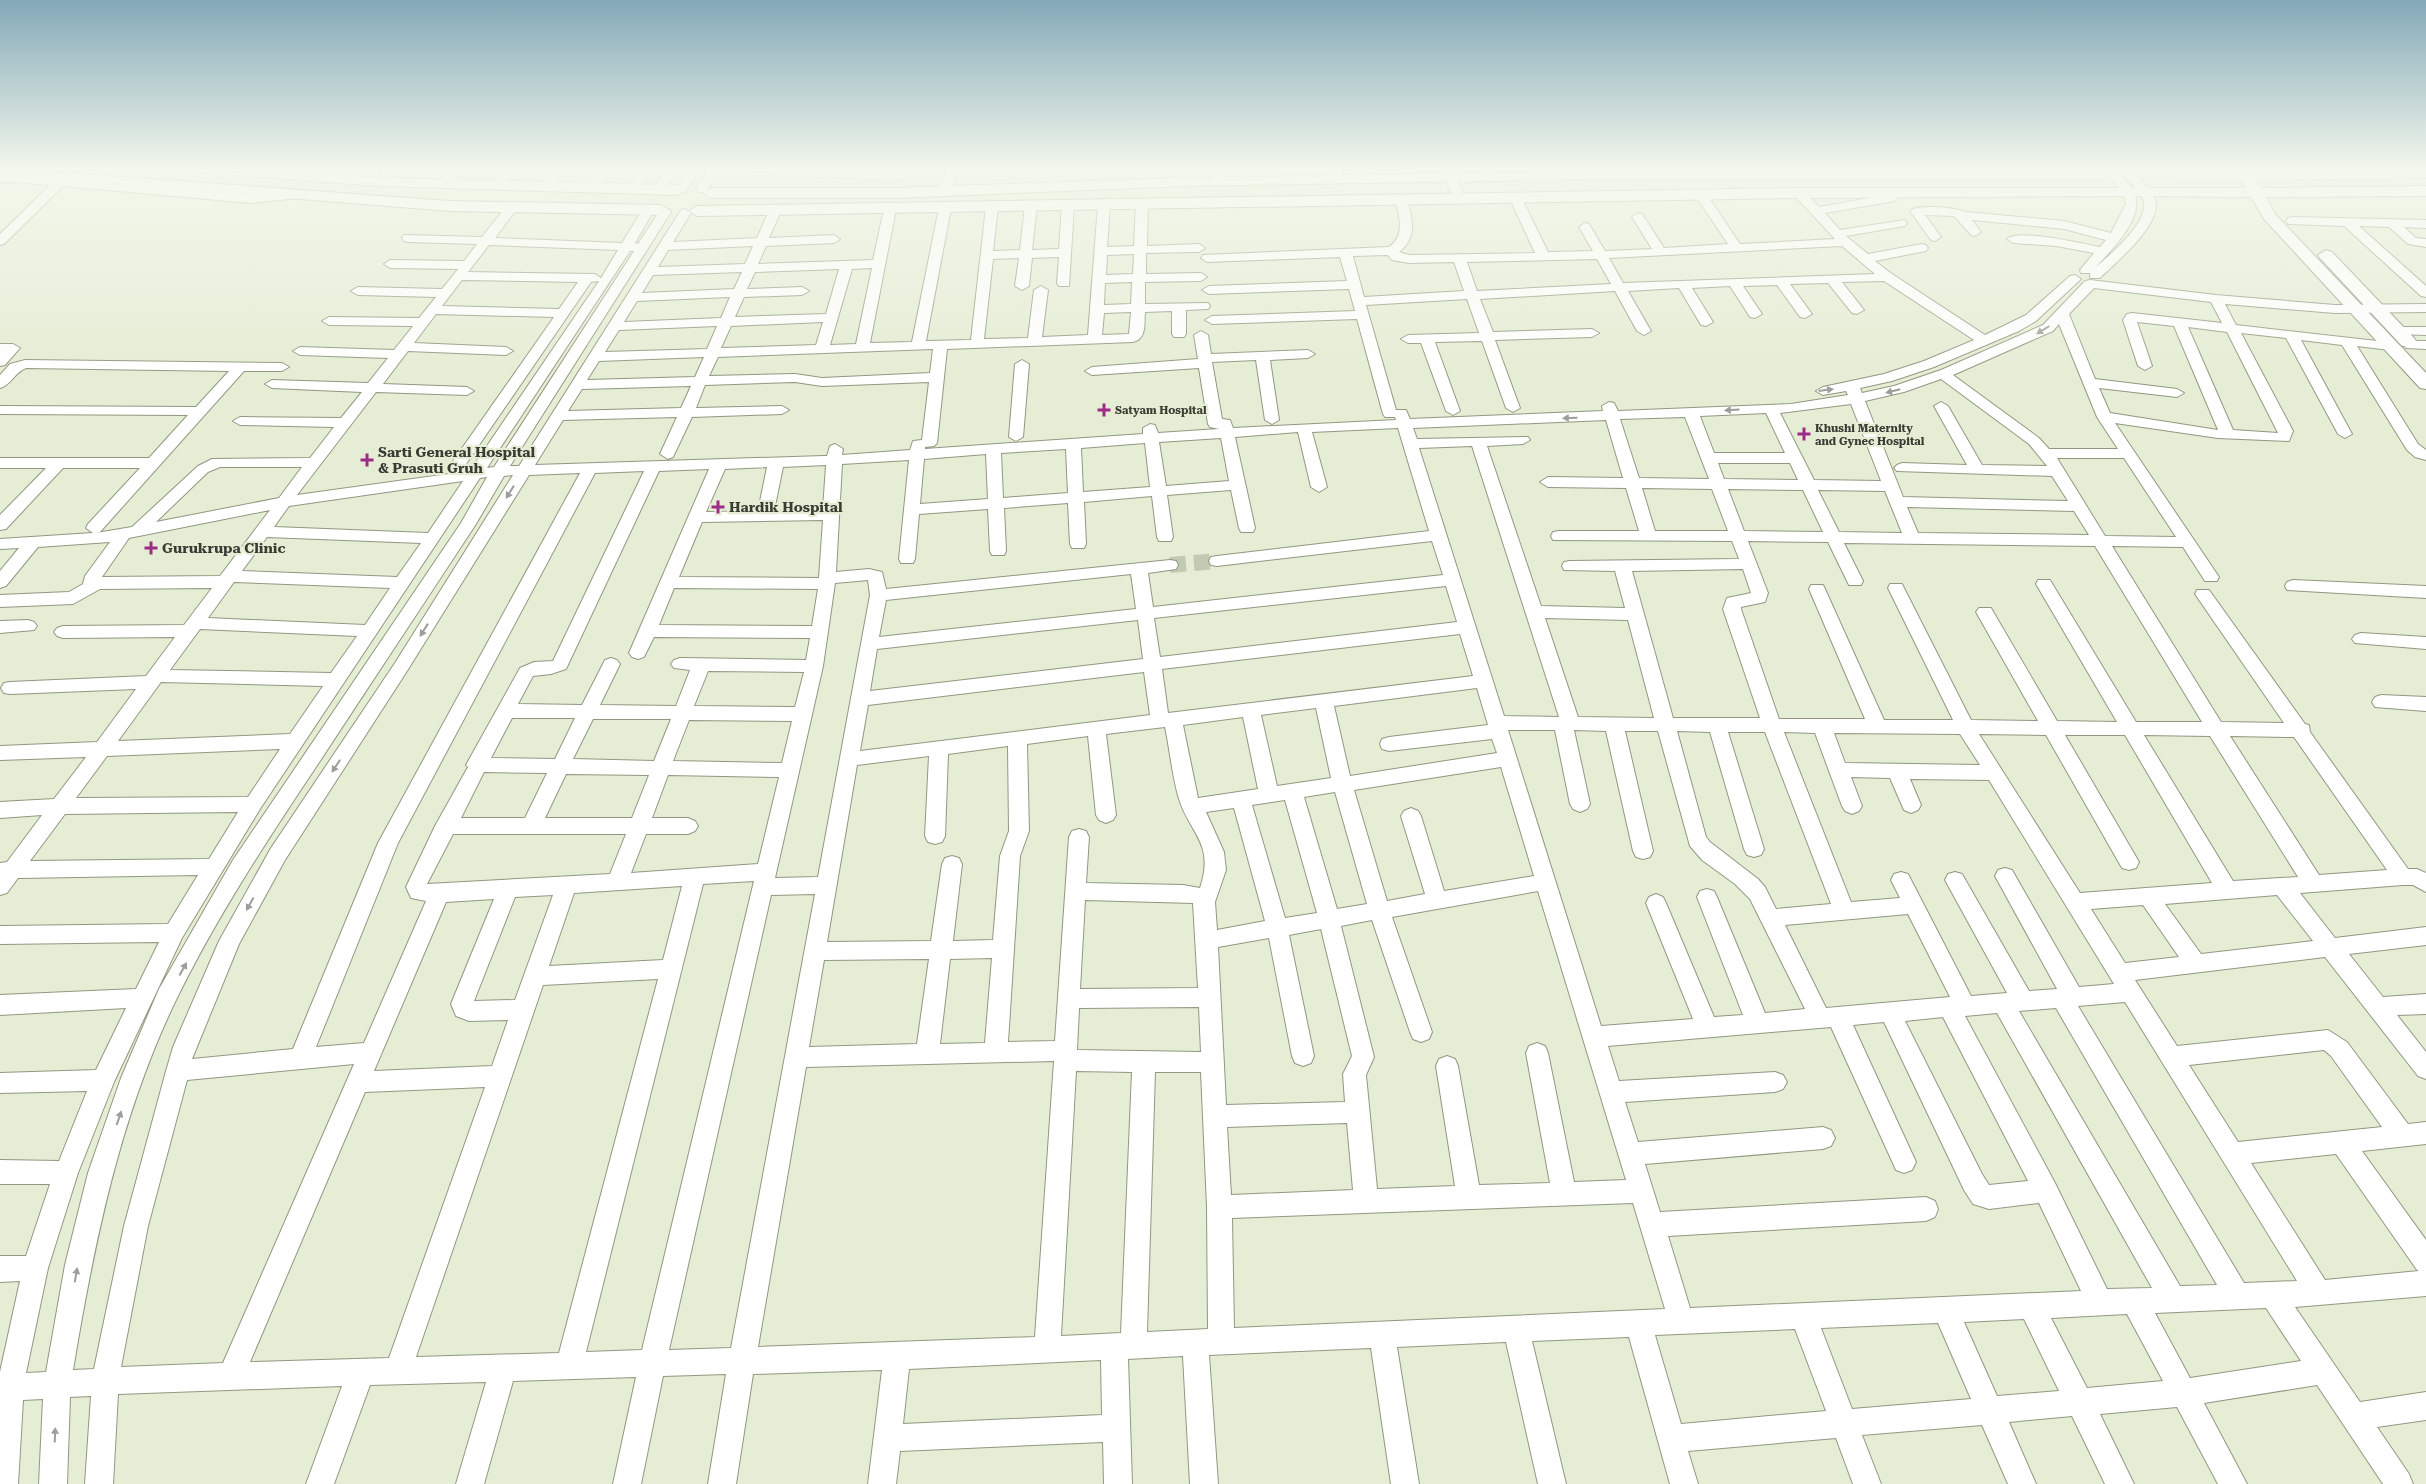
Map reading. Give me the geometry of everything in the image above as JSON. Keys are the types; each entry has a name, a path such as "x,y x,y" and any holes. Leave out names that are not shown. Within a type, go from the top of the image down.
{"main road":[{"path":"2289,237 2350,304 2393,338 2418,345 2426,360"},
{"path":"2308,237 2374,304 2393,338 2426,384"}],"street":[{"path":"0,887 6,870 59,806 288,496 489,237"},
{"path":"4,1484 5,1388 34,1268 66,1173 103,1080 174,933 253,804 369,631 485,466 634,247 644,237"},
{"path":"99,1484 105,1382 136,1226 184,1047 230,941 278,854 401,667 576,385 665,246 666,237"},
{"path":"763,237 686,412 560,665 553,669 534,668 526,672 476,765 416,887 418,892 439,894 695,877 826,885"},
{"path":"862,347 884,237"},
{"path":"918,345 939,237"},
{"path":"977,343 989,237"},
{"path":"1022,286 1027,237"},
{"path":"1064,283 1067,237"},
{"path":"1095,340 1102,237"},
{"path":"594,357 1136,337 1141,237"},
{"path":"1101,251 1140,250 1346,255 1392,251 1405,237"},
{"path":"1534,237 1543,256"},
{"path":"1590,237 1644,331"},
{"path":"1651,237 1660,252"},
{"path":"1729,237 1736,248"},
{"path":"1223,426 1304,428 1453,411 1514,408 1691,412 1771,408 1854,393 1888,378 1930,364 2031,318 2090,278 2134,237"},
{"path":"2364,237 2426,293"},
{"path":"2408,237 2412,241 2426,243"},
{"path":"408,238 634,247"},
{"path":"1392,251 1396,257 1403,259 1600,255 1736,248 1842,238 1887,277 1984,340"},
{"path":"921,447 993,449 1073,444 1151,433 1272,420 1610,410 1899,389 1943,374 2032,337 2048,328 2062,314 2090,278 2102,251 2114,238"},
{"path":"665,246 834,239"},
{"path":"2013,239 2056,242 2102,251"},
{"path":"1864,259 1922,248"},
{"path":"987,255 1066,253"},
{"path":"1346,255 1362,315 1398,417 1410,444 1681,1320"},
{"path":"1459,258 1514,408"},
{"path":"390,264 614,279"},
{"path":"648,271 879,264"},
{"path":"822,349 846,265"},
{"path":"1099,279 1202,276"},
{"path":"1358,301 1683,284 1887,277"},
{"path":"53,1484 57,1386 78,1266 100,1173 132,1078 167,996 240,866 468,524 485,466 562,313 587,278"},
{"path":"2090,278 2156,291 2350,304"},
{"path":"2090,278 2255,302 2374,304 2426,308"},
{"path":"1832,279 1857,310"},
{"path":"1781,281 1805,314"},
{"path":"1734,282 1756,314"},
{"path":"1683,284 1706,322"},
{"path":"1209,290 1354,285"},
{"path":"1034,342 1040,290"},
{"path":"358,291 446,293"},
{"path":"632,297 802,291"},
{"path":"2156,291 2175,321 2228,435"},
{"path":"2104,417 2228,435 2277,439 2286,436 2218,296"},
{"path":"2374,304 2426,297"},
{"path":"2255,302 2274,333"},
{"path":"1179,306 1179,334"},
{"path":"1097,309 1203,306"},
{"path":"433,310 562,313"},
{"path":"2062,314 2104,417 2211,577"},
{"path":"1212,320 1362,315"},
{"path":"614,326 831,318"},
{"path":"2145,366 2130,318 2175,321 2347,341 2393,338 2426,331"},
{"path":"329,321 423,322"},
{"path":"1408,340 1592,333"},
{"path":"1202,334 1205,360 1238,485 1246,528"},
{"path":"2291,335 2345,434"},
{"path":"1427,338 1453,411"},
{"path":"2347,341 2412,448 2420,454 2426,455"},
{"path":"907,559 921,447 937,377 941,344"},
{"path":"0,348 14,348 0,362"},
{"path":"300,352 401,350 506,351"},
{"path":"1092,371 1205,360 1308,354"},
{"path":"1262,356 1272,420"},
{"path":"0,384 16,367 25,364 282,367"},
{"path":"1016,437 1022,364"},
{"path":"94,528 240,367"},
{"path":"1943,374 2034,441 2046,453 2216,730 2314,884"},
{"path":"576,385 795,378 822,382 937,377"},
{"path":"2089,382 2177,393"},
{"path":"272,384 467,391"},
{"path":"1854,393 1912,539"},
{"path":"1941,406 1977,469"},
{"path":"1771,408 1832,538 1855,581"},
{"path":"0,410 200,411"},
{"path":"557,416 782,410"},
{"path":"1610,410 1649,536"},
{"path":"1691,412 1760,593 1759,598 1733,602 1731,604 1772,726 1844,911"},
{"path":"240,421 345,423"},
{"path":"1304,428 1320,488"},
{"path":"0,533 94,528 485,466 835,454 1016,437 1151,433"},
{"path":"1151,433 1164,537"},
{"path":"1410,444 1523,440"},
{"path":"1478,442 1534,612 1567,724 1580,804"},
{"path":"1073,444 1078,544"},
{"path":"993,449 998,551"},
{"path":"2046,453 2128,454"},
{"path":"527,464 590,468 661,460 719,464 776,462 835,454"},
{"path":"627,1484 653,1362 814,666 827,581 835,454"},
{"path":"1708,458 1794,458"},
{"path":"96,584 91,580 129,534 149,520 203,469 217,462 314,463"},
{"path":"765,517 776,462"},
{"path":"0,463 153,463"},
{"path":"0,525 60,463"},
{"path":"638,653 719,464"},
{"path":"0,544 129,534 288,496 485,466"},
{"path":"300,1059 388,844 590,468"},
{"path":"1902,468 2057,471"},
{"path":"1548,482 1891,486"},
{"path":"912,510 1238,485"},
{"path":"1897,502 2078,506"},
{"path":"697,517 832,515"},
{"path":"262,532 434,538"},
{"path":"1216,561 1438,535"},
{"path":"1559,536 1738,536 2100,543 2187,542"},
{"path":"0,582 32,543"},
{"path":"1570,566 1749,564"},
{"path":"878,595 1170,565"},
{"path":"1622,565 1697,840 1708,853 1748,880 1758,893 1829,1017 1904,1162"},
{"path":"1139,569 1152,664 1166,719 1191,807 1204,827 1214,852 1216,870 1205,902 1219,1207 1222,1340"},
{"path":"669,582 827,581 869,574 876,576 878,595 742,1361 722,1484"},
{"path":"0,601 73,598 96,584 227,579 403,583"},
{"path":"869,644 1452,580"},
{"path":"2044,584 2228,891"},
{"path":"2293,586 2426,592"},
{"path":"1896,588 1966,728 2319,1293"},
{"path":"1817,589 1878,727"},
{"path":"2203,594 2302,730 2403,877"},
{"path":"1534,612 1635,614"},
{"path":"1985,612 2129,862"},
{"path":"0,627 28,626"},
{"path":"64,632 191,627 369,631"},
{"path":"860,699 1467,627"},
{"path":"649,631 820,632"},
{"path":"2360,639 2426,642"},
{"path":"531,826 611,664"},
{"path":"680,664 814,666"},
{"path":"617,882 701,664"},
{"path":"10,688 153,679 336,680"},
{"path":"849,759 1483,681"},
{"path":"1323,700 1342,784 1380,910 1421,1032"},
{"path":"2381,702 2426,704"},
{"path":"1251,709 1269,795"},
{"path":"504,711 803,714"},
{"path":"1389,744 1497,727 1567,724 2302,730"},
{"path":"1614,724 1643,851"},
{"path":"1717,725 1754,849"},
{"path":"1822,726 1852,806"},
{"path":"1096,728 1106,815"},
{"path":"996,1052 1010,856 1019,831 1017,738"},
{"path":"0,753 296,741"},
{"path":"935,836 939,748"},
{"path":"1191,807 1507,759"},
{"path":"476,765 790,770"},
{"path":"1838,770 1994,773"},
{"path":"1896,771 1911,806"},
{"path":"1292,791 1329,919 1363,1057 1354,1074 1366,1202"},
{"path":"1240,799 1277,928 1303,1056"},
{"path":"0,810 59,806 253,804"},
{"path":"1411,816 1438,900"},
{"path":"446,826 688,826"},
{"path":"1047,1349 1079,837"},
{"path":"927,1054 952,864"},
{"path":"6,870 213,867"},
{"path":"2005,876 2068,997 2238,1297"},
{"path":"569,1366 695,877"},
{"path":"2074,902 2403,877 2417,877 2426,884"},
{"path":"1901,880 1914,904 1957,1007 2100,1302"},
{"path":"1955,880 2013,1002 2173,1299"},
{"path":"1208,940 1545,882"},
{"path":"398,1371 566,886"},
{"path":"2283,887 2426,1069"},
{"path":"508,890 462,1004 464,1009 469,1012 523,1010"},
{"path":"1077,891 1183,893 1199,896 1205,902"},
{"path":"231,1376 439,894"},
{"path":"2148,896 2196,964"},
{"path":"1707,897 1758,1023"},
{"path":"1656,902 1707,1027"},
{"path":"1771,918 1914,904"},
{"path":"0,935 174,933"},
{"path":"2118,973 2426,936"},
{"path":"815,951 1004,949"},
{"path":"534,976 671,969"},
{"path":"1593,1036 2130,992"},
{"path":"1070,999 1210,997"},
{"path":"0,1005 142,998"},
{"path":"2378,1007 2426,1004"},
{"path":"1890,1012 1973,1182 1982,1196 1989,1198 2046,1191"},
{"path":"2171,1058 2328,1040 2339,1049 2403,1136"},
{"path":"177,1071 371,1052"},
{"path":"796,1057 996,1052 1144,1061 1213,1062"},
{"path":"1537,1053 1564,1194"},
{"path":"1118,1484 1117,1428 1144,1061"},
{"path":"1447,1066 1469,1198"},
{"path":"358,1082 500,1076"},
{"path":"0,1083 103,1080"},
{"path":"1610,1092 1775,1082"},
{"path":"1215,1116 1358,1112"},
{"path":"2232,1154 2342,1144 2426,1133"},
{"path":"1629,1154 1823,1138"},
{"path":"2342,1144 2426,1261"},
{"path":"0,1172 66,1173"},
{"path":"1219,1207 1640,1191"},
{"path":"1651,1225 1926,1209"},
{"path":"0,1269 34,1268"},
{"path":"5,1388 231,1376 897,1356 1516,1327 2238,1297 2319,1293 2426,1283"},
{"path":"2272,1295 2399,1484"},
{"path":"2134,1301 2232,1484"},
{"path":"2031,1306 2120,1484"},
{"path":"1944,1309 2022,1484"},
{"path":"1804,1315 1867,1484"},
{"path":"1638,1322 1684,1484"},
{"path":"1516,1327 1552,1484"},
{"path":"1382,1334 1405,1484"},
{"path":"1195,1342 1204,1484"},
{"path":"882,1484 897,1356"},
{"path":"470,1484 503,1368"},
{"path":"1671,1439 1845,1425 2183,1393 2323,1371"},
{"path":"320,1484 361,1372"},
{"path":"2354,1416 2426,1406"},
{"path":"888,1438 1117,1428"}],"tunnel":[{"path":"1170,565 1217,561"}],"place":[{"name":"Satyam Hospital","path":"1104,410"},
{"name":"Khushi Maternity and Gynec Hospital","path":"1804,434"},
{"name":"Sarti General Hospital & Prasuti Gruh","path":"367,460"},
{"name":"Hardik Hospital","path":"718,507"},
{"name":"Gurukrupa Clinic","path":"151,548"}]}
